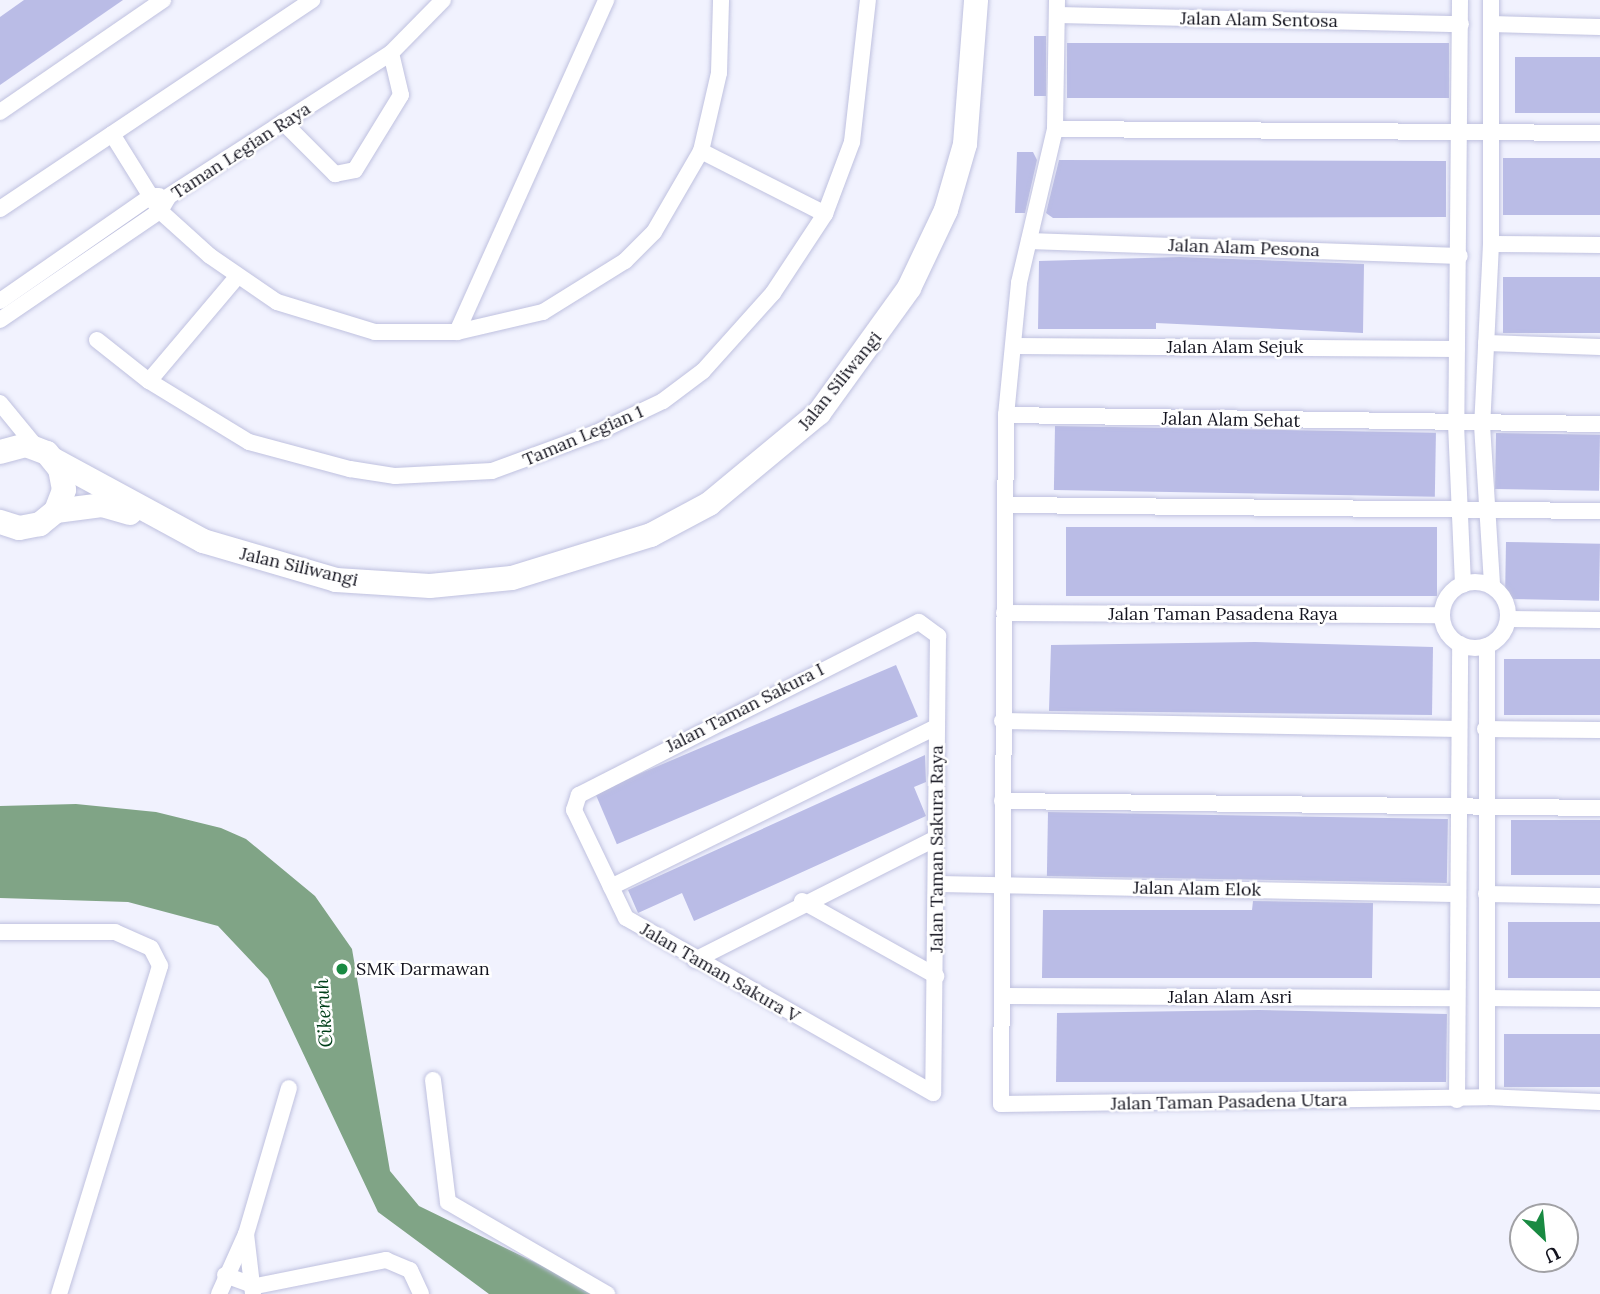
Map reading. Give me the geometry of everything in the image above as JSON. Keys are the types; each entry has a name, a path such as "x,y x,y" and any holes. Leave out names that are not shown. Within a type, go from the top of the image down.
{"main road":[{"name":"Jalan Siliwangi","path":"56,510 102,505 164,523 252,560 336,580 430,586 512,579 595,558 709,505 819,413 909,288 946,210 965,144 976,0"},
{"path":"0,452 46,454 63,480 56,510 40,524 6,528"},
{"name":"Jalan Siliwangi","path":"46,454 164,523"}],"street":[{"path":"0,112 163,0"},
{"name":"Taman Legian Raya","path":"0,320 77,257 160,211 169,196 391,52 443,0"},
{"path":"457,332 606,0"},
{"path":"112,134 160,211 237,277 277,302 347,326 410,337 457,332 543,312 625,261 654,232 701,151 719,73 721,0"},
{"name":"Taman Legian 1","path":"97,340 149,381 274,452 395,476 492,471 596,433 663,401 703,370 772,293 825,214 852,142 868,0"},
{"path":"1460,0 1463,133 1456,424 1463,585"},
{"path":"1487,1097 1489,998 1483,809 1487,646 1508,619 1505,601 1492,586 1482,425 1491,244 1490,0"},
{"path":"0,209 306,2"},
{"path":"1003,996 1001,885 1006,415 1029,241 1055,129 1058,8"},
{"name":"Jalan Alam Sentosa","path":"1058,8 1461,24"},
{"path":"1491,24 1600,27"},
{"path":"284,122 335,174 355,170 401,95 391,52"},
{"path":"1055,129 1600,133"},
{"path":"701,151 825,214"},
{"path":"0,301 77,257 151,196 169,196"},
{"name":"Jalan Alam Pesona","path":"1029,241 1460,256"},
{"path":"1491,244 1600,245"},
{"path":"149,381 237,277"},
{"path":"1486,343 1600,347"},
{"name":"Jalan Alam Sejuk","path":"1014,346 1457,348"},
{"path":"0,403 46,454"},
{"name":"Jalan Alam Sehat","path":"1006,415 1482,425 1600,424"},
{"path":"1006,505 1600,511"},
{"path":"1457,1100 1454,809 1460,644 1442,615 1448,597 1463,585 1492,586"},
{"name":"Jalan Taman Pasadena Raya","path":"1003,613 1442,615"},
{"path":"1508,619 1600,620"},
{"name":"Jalan Taman Sakura Raya","path":"912,622 926,623 938,636 938,884 933,1093"},
{"name":"Jalan Taman Sakura I","path":"579,795 912,622"},
{"path":"1460,644 1487,646"},
{"path":"1002,721 1459,729"},
{"path":"611,887 936,727"},
{"path":"1485,729 1600,730"},
{"name":"Jalan Taman Sakura V","path":"579,795 575,810 626,918 695,960 933,1093"},
{"path":"1002,801 1454,809 1600,808"},
{"path":"695,960 802,901 936,838"},
{"name":"Jalan Alam Elok","path":"938,884 1455,894"},
{"path":"1486,894 1600,896"},
{"path":"802,901 936,976"},
{"path":"0,932 115,932 151,948 161,980 59,1294"},
{"name":"Jalan Alam Asri","path":"1003,996 1456,998"},
{"name":"Jalan Taman Pasadena Utara","path":"1003,996 1001,1104 1457,1100 1487,1097 1600,1102"},
{"path":"1489,998 1600,999"},
{"path":"433,1080 448,1202 607,1294"},
{"path":"219,1294 225,1275 246,1234 289,1088"},
{"path":"246,1234 254,1290"},
{"path":"225,1275 254,1290 386,1260 410,1269 421,1294"}],"water":[{"name":"Cikeruh","path":"76,804 156,812 221,828 246,839 315,896 352,949 390,1171 419,1206 600,1294 489,1294 378,1212 268,979 218,926 128,902 0,898 0,806"}],"building":[{"path":"24,0 123,0 0,85 0,17"},
{"path":"1034,36 1046,36 1046,96 1034,96"},
{"path":"1067,43 1449,43 1449,98 1067,98"},
{"path":"1515,57 1600,57 1600,113 1515,113"},
{"path":"1017,152 1033,152 1037,160 1025,213 1015,213"},
{"path":"1503,158 1600,158 1600,215 1503,215"},
{"path":"1059,160 1446,161 1446,217 1053,218 1046,213"},
{"path":"1180,257 1364,264 1363,333 1156,323 1156,329 1038,329 1039,261"},
{"path":"1503,277 1600,277 1600,333 1503,333"},
{"path":"1055,426 1436,433 1435,497 1054,490"},
{"path":"1496,433 1600,435 1599,491 1495,489"},
{"path":"1066,527 1437,527 1437,596 1066,596"},
{"path":"1506,542 1600,544 1599,601 1505,599"},
{"path":"1255,642 1433,647 1432,715 1049,711 1051,645"},
{"path":"1504,659 1600,659 1600,715 1504,715"},
{"path":"896,665 918,717 617,844 595,793"},
{"path":"925,755 926,782 914,787 926,816 694,921 682,893 638,913 628,890"},
{"path":"1048,812 1448,819 1447,883 1047,876"},
{"path":"1511,820 1600,820 1600,875 1511,875"},
{"path":"1253,901 1373,903 1372,978 1042,978 1043,910 1252,910"},
{"path":"1508,922 1600,922 1600,978 1508,978"},
{"path":"1259,1010 1447,1014 1446,1082 1056,1082 1057,1013"},
{"path":"1504,1034 1600,1034 1600,1087 1504,1087"}],"place":[{"name":"SMK Darmawan","path":"342,969"}]}
